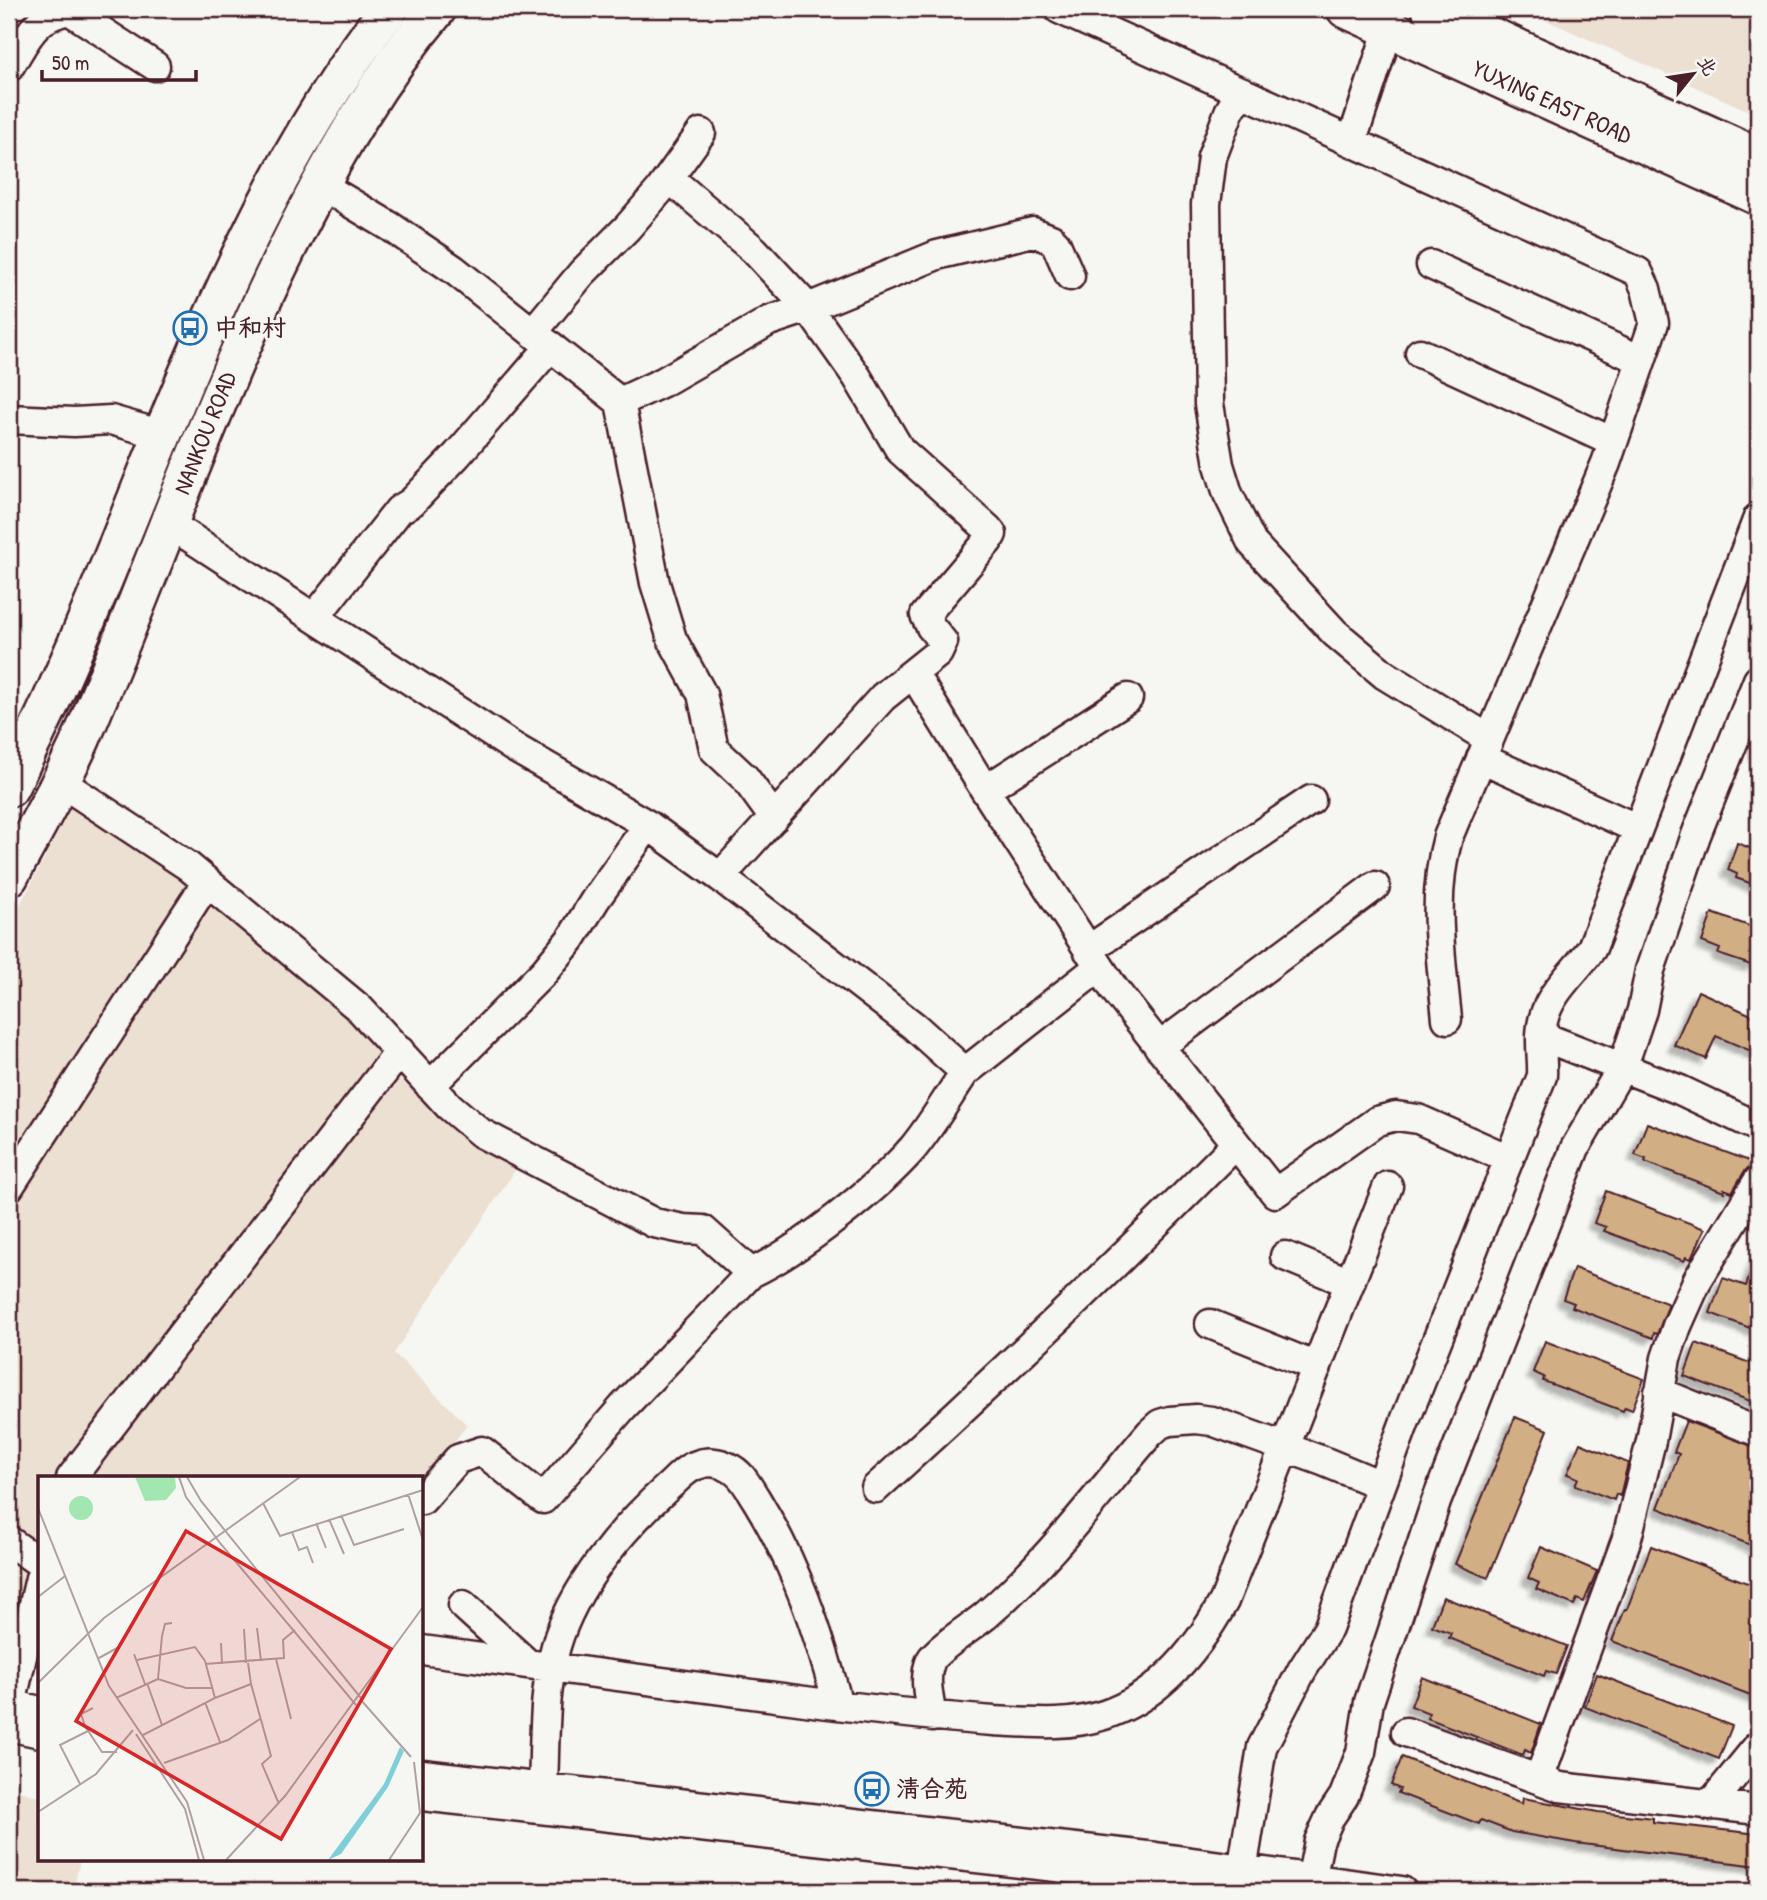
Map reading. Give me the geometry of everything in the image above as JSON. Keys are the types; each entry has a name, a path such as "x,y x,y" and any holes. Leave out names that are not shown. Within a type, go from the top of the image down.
{"main road":[{"name":"NANKOU ROAD","path":"9,788 43,722 219,305 291,157 343,71 389,9"},
{"name":"NANKOU ROAD","path":"9,877 81,739 247,332 319,184 374,92 437,9"},
{"name":"YUXING EAST ROAD","path":"1346,9 1758,196"},
{"name":"YUXING EAST ROAD","path":"1431,9 1758,157"}],"street":[{"path":"1059,9 1638,272 1646,289 1654,323 1613,442 1448,837 1439,874 1437,918 1447,1019"},
{"path":"9,67 43,18 69,10 155,66"},
{"path":"1352,141 1389,28"},
{"path":"1241,91 1219,134 1210,168 1206,204 1209,404 1215,445 1228,494 1252,543 1335,633 1385,676 1485,749 1638,829"},
{"path":"315,617 399,510 412,502 457,455 542,339 582,273 627,228 669,178 701,133"},
{"path":"669,178 744,242 808,308 857,377 900,450 992,534 925,615 943,642 938,653 883,697 720,877"},
{"path":"319,184 391,227 453,269 620,402 655,583 672,639 702,694 714,749 745,778 774,818"},
{"path":"620,402 663,382 769,321 937,256 1033,232 1051,239 1056,244 1070,276"},
{"path":"1431,265 1641,360"},
{"path":"1420,353 1613,442"},
{"path":"9,419 74,422 111,420 163,435"},
{"path":"1242,1883 1262,1747 1302,1670 1328,1629 1381,1485 1542,1076 1541,1036 1545,1012 1552,998 1592,948 1758,518"},
{"path":"169,523 513,747 648,825 914,1026 965,1072"},
{"path":"913,673 1114,989 1275,1193 1377,1121 1396,1116 1418,1119 1509,1159"},
{"path":"1310,1885 1319,1841 1344,1796 1361,1752 1369,1702 1437,1502 1575,1148 1622,1067 1642,1010 1650,970 1696,835 1758,680"},
{"path":"985,790 1128,698"},
{"path":"60,780 188,866 360,1009 449,1106 481,1133 654,1223 703,1230 751,1273"},
{"path":"424,1498 458,1459 482,1451 543,1499 623,1407 751,1273 770,1264 840,1214 877,1183 913,1147 965,1072 1093,958 1311,800"},
{"path":"430,1086 544,972 571,939 648,825"},
{"path":"9,1187 207,882"},
{"path":"1159,1048 1375,886"},
{"path":"1541,1036 1680,1090 1758,1127"},
{"path":"73,1476 400,1051"},
{"path":"877,1488 1095,1285 1236,1144"},
{"path":"1539,1779 1627,1538 1651,1441 1667,1359 1687,1302 1758,1181"},
{"path":"424,1650 932,1717 1054,1725 1107,1714 1146,1695 1183,1661 1212,1622 1233,1580 1388,1186"},
{"path":"1285,1256 1350,1283"},
{"path":"1210,1324 1317,1367"},
{"path":"1659,1392 1758,1432"},
{"path":"932,1717 926,1674 933,1656 985,1615 1043,1561 1160,1424 1181,1420 1212,1421 1285,1446 1381,1485"},
{"path":"543,1788 539,1666 557,1643 571,1611 594,1571 628,1527 695,1465 717,1463 727,1466 743,1479 777,1536 814,1625 838,1705"},
{"path":"9,1541 38,1562"},
{"path":"9,1711 38,1587"},
{"path":"463,1605 539,1666"},
{"path":"9,1711 38,1711"},
{"path":"9,1711 38,1732"},
{"path":"1406,1732 1560,1787 1758,1811"},
{"path":"1709,1806 1758,1746"},
{"path":"424,1774 1142,1855 1242,1883"},
{"path":"424,1796 1140,1877 1402,1891"}],"shaded area":[{"path":"1521,9 1758,9 1758,115"},
{"path":"75,800 190,876 371,1034 405,1084 518,1166 394,1353 467,1425 424,1480 424,1476 38,1476 38,1664 9,1657 9,926"},
{"path":"9,1788 38,1796 38,1862 80,1862 73,1891 9,1891"}],"building":[{"path":"1737,843 1758,851 1758,886 1736,878 1737,874 1728,870"},
{"path":"1712,913 1758,929 1758,963 1753,961 1751,965 1718,954 1720,949 1702,942"},
{"path":"1698,991 1758,1018 1758,1054 1716,1036 1706,1059 1674,1045"},
{"path":"1647,1123 1752,1162 1732,1192 1724,1189 1724,1192 1645,1162 1646,1159 1635,1155"},
{"path":"1606,1191 1705,1229 1691,1259 1686,1257 1684,1261 1604,1231 1606,1227 1594,1223"},
{"path":"1756,1257 1758,1331 1710,1313 1723,1278 1746,1286"},
{"path":"1574,1268 1669,1304 1657,1334 1654,1333 1653,1338 1572,1307 1574,1303 1563,1299"},
{"path":"1545,1341 1644,1379 1632,1410 1625,1407 1623,1411 1543,1381 1544,1377 1533,1372"},
{"path":"1696,1343 1758,1366 1758,1404 1684,1376"},
{"path":"1515,1417 1548,1430 1488,1578 1455,1564"},
{"path":"1686,1421 1758,1448 1758,1548 1658,1508 1679,1454 1674,1452"},
{"path":"1580,1443 1628,1463 1620,1496 1616,1494 1614,1500 1575,1485 1578,1478 1567,1474"},
{"path":"1651,1546 1758,1587 1758,1698 1612,1641"},
{"path":"1541,1547 1597,1571 1584,1602 1577,1599 1574,1605 1536,1589 1539,1583 1528,1578"},
{"path":"1443,1597 1567,1646 1556,1674 1546,1671 1544,1676 1449,1638 1451,1633 1432,1626"},
{"path":"1597,1674 1732,1726 1719,1759 1585,1707"},
{"path":"1422,1677 1541,1724 1531,1753 1525,1750 1523,1755 1427,1718 1429,1713 1411,1706"},
{"path":"1402,1757 1522,1804 1523,1798 1598,1812 1653,1818 1653,1822 1758,1834 1758,1866 1575,1843 1512,1832 1481,1820 1479,1824 1398,1793 1400,1789 1391,1785"}],"place":[{"name":"中和村","path":"190,328"},
{"name":"清合苑","path":"872,1789"}]}
